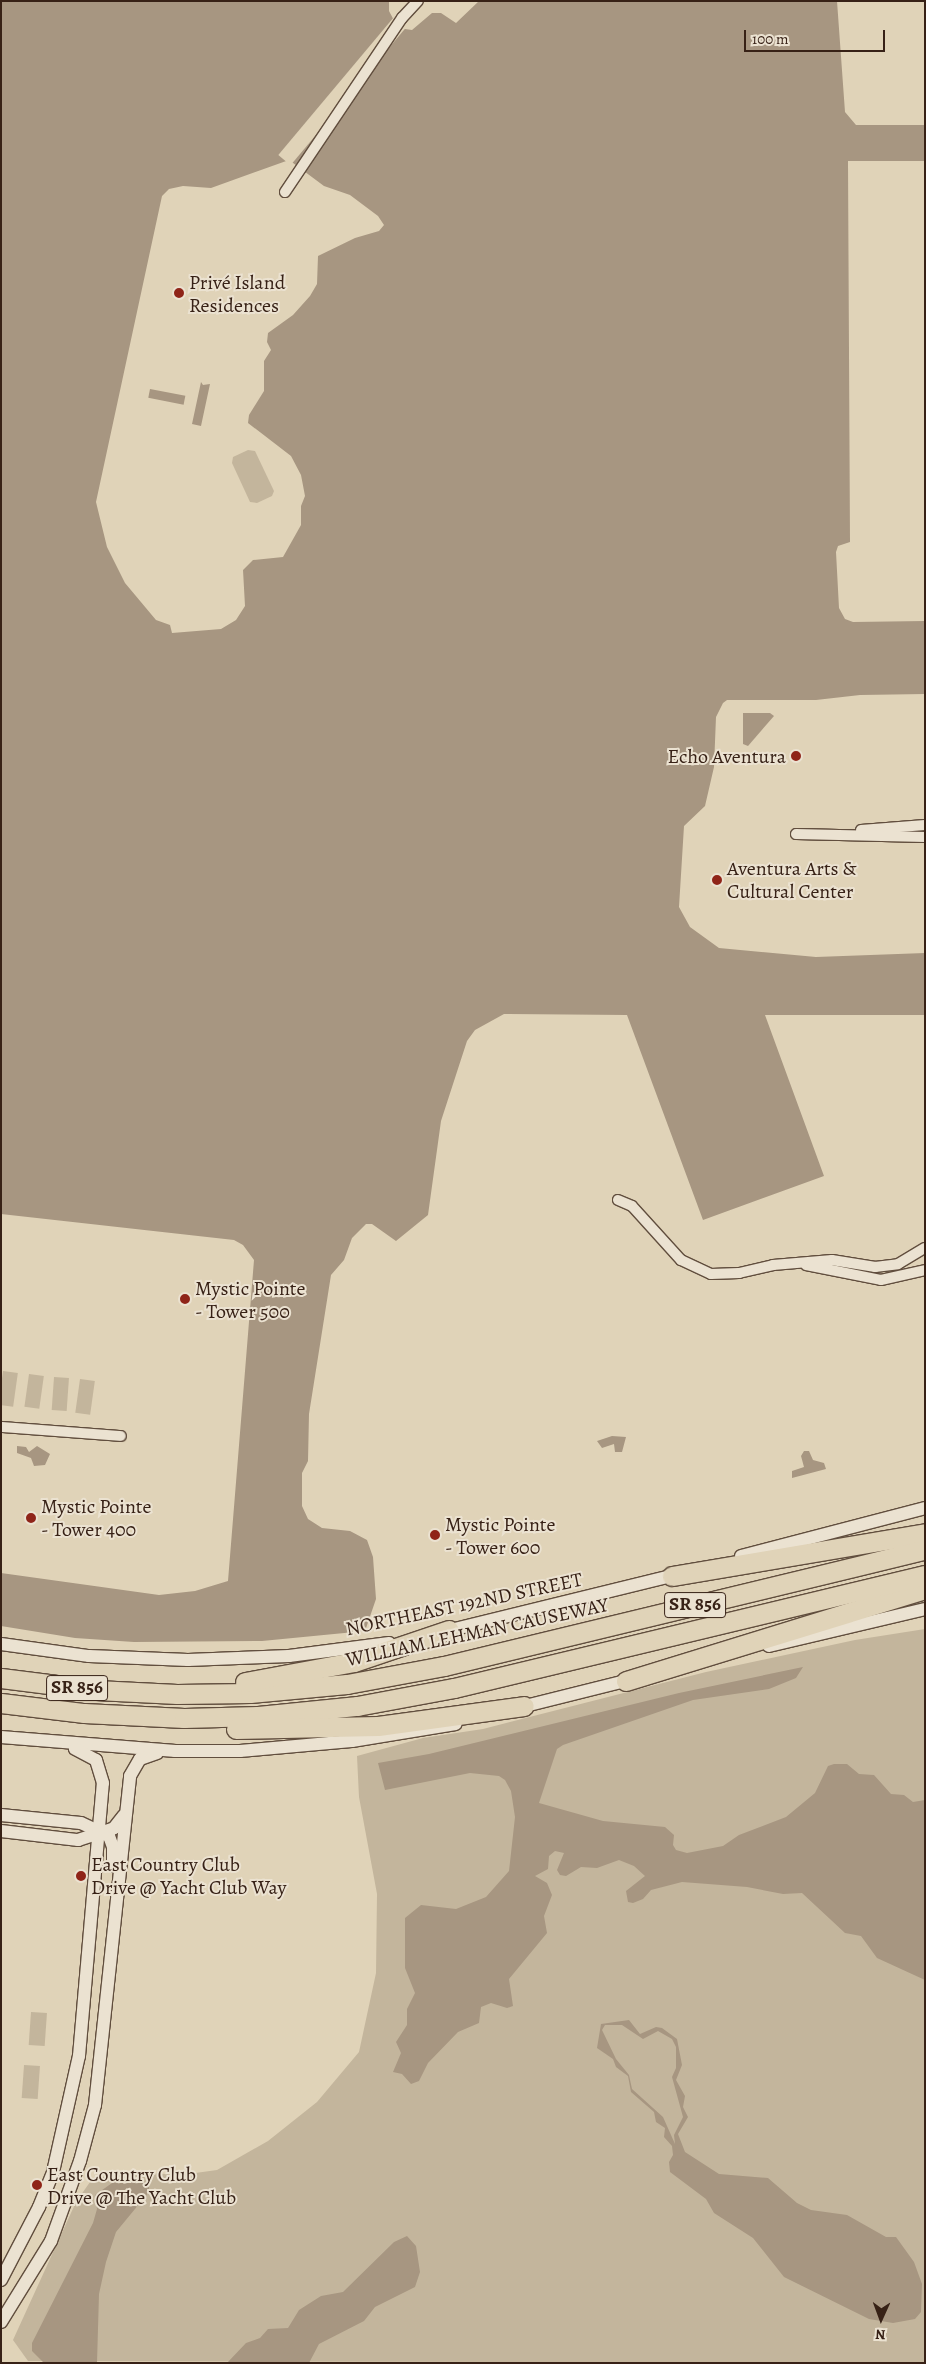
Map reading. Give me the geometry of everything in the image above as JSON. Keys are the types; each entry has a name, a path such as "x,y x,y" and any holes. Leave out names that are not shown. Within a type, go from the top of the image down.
{"highway":[{"path":"672,1576 925,1533"},
{"name":"WILLIAM LEHMAN CAUSEWAY","path":"1,1678 79,1689 153,1694 266,1692 396,1676 925,1550"},
{"name":"SR 856","path":"1,1703 133,1717 266,1716 397,1700 925,1574"},
{"path":"626,1681 925,1589"},
{"path":"153,1694 330,1668 449,1630"},
{"path":"133,1717 210,1728 283,1729 378,1726 524,1706"}],"street":[{"path":"285,192 402,18 418,1"},
{"path":"838,834 889,825 925,825"},
{"path":"796,834 925,838"},
{"path":"618,1200 632,1206 672,1251 701,1271 724,1275 798,1263 832,1260 887,1266 908,1260 925,1248"},
{"path":"798,1263 881,1280 925,1270"},
{"path":"1,1427 121,1436"},
{"name":"NORTHEAST 192ND STREET","path":"1,1644 114,1658 239,1659 334,1651 449,1630 672,1576 925,1508"},
{"path":"1,1737 58,1744 175,1751 264,1750 368,1739 451,1725 925,1609"},
{"path":"1,2280 39,2207 57,2160 79,2056 97,1831 103,1788 101,1768 88,1753 58,1744"},
{"path":"1,2322 51,2241 80,2161 95,2105 130,1776 137,1762 148,1755 175,1751"},
{"path":"1,1831 78,1840 97,1831 118,1825 125,1812"},
{"path":"1,1815 81,1823 109,1836 113,1847 106,2001"},
{"path":"63,2138 85,2143"},
{"path":"57,2160 80,2161"}],"shaded area":[{"path":"1,1 389,1 389,11 398,28 412,30 432,13 441,13 456,23 479,1 837,1 845,112 856,125 925,125 925,161 848,161 850,542 838,546 836,552 839,608 845,619 853,622 925,621 925,694 860,695 816,700 727,700 723,703 716,717 714,767 705,806 684,826 679,907 690,927 719,948 816,957 925,953 925,1015 765,1015 824,1176 703,1220 627,1015 504,1014 475,1030 467,1041 441,1121 428,1215 396,1241 372,1224 366,1224 352,1238 344,1260 331,1275 309,1414 308,1461 302,1473 302,1506 308,1519 322,1528 350,1531 367,1540 373,1557 376,1599 365,1631 262,1641 134,1642 75,1638 1,1626 1,1573 159,1595 195,1591 228,1581 254,1260 243,1245 234,1240 1,1214","holes":["289,160 324,186 350,195 378,216 384,225 379,231 355,238 318,256 317,284 310,296 293,315 268,333 267,342 271,350 264,361 264,391 249,415 248,423 291,456 301,475 305,496 301,506 301,525 283,557 253,560 243,570 245,606 236,620 221,629 172,633 170,625 156,620 125,583 107,547 96,502 162,196 169,189 183,186 211,188"]},
{"path":"201,382 203,385 210,384 201,426 192,424"},
{"path":"150,389 185,396 184,405 148,398"},
{"path":"248,450 255,451 274,491 272,496 257,503 250,502 232,463 233,457"},
{"path":"743,713 770,713 774,716 748,746 743,744"},
{"path":"3,1371 18,1373 13,1407 1,1405"},
{"path":"29,1374 44,1376 39,1409 24,1407"},
{"path":"54,1377 69,1378 67,1411 52,1410"},
{"path":"80,1379 95,1381 90,1415 75,1413"},
{"path":"612,1436 626,1437 622,1452 615,1452 614,1444 602,1448 597,1441"},
{"path":"17,1446 26,1447 29,1452 37,1446 50,1454 45,1465 34,1466 31,1458 17,1453"},
{"path":"804,1451 809,1451 813,1460 824,1463 826,1469 792,1478 792,1471 804,1467 801,1456"},
{"path":"925,1629 925,2363 28,2361 13,2340 76,2202 90,2182 118,2171 181,2175 217,2170 268,2141 317,2102 359,2052 376,1973 377,1894 359,1797 357,1756 423,1738 483,1729 706,1672 855,1640"},
{"path":"803,1667 796,1678 769,1689 693,1700 563,1745 557,1749 539,1803 603,1821 665,1827 674,1835 673,1845 676,1850 687,1853 723,1846 739,1835 786,1817 815,1793 828,1766 847,1764 859,1774 874,1775 891,1794 904,1795 913,1802 925,1800 925,1980 877,1958 861,1936 845,1933 802,1893 783,1894 747,1887 682,1882 651,1890 643,1899 633,1903 628,1902 626,1891 645,1876 634,1866 619,1860 597,1868 581,1867 566,1876 560,1875 557,1870 564,1853 555,1851 549,1856 548,1869 535,1876 547,1883 552,1895 544,1916 547,1933 509,1979 513,2006 507,2008 491,2003 481,2007 479,2023 458,2032 428,2063 419,2081 411,2084 402,2074 393,2072 401,2053 396,2042 407,2025 407,2009 415,1993 405,1968 405,1918 421,1905 456,1909 486,1897 509,1871 515,1817 511,1791 505,1780 499,1776 470,1773 385,1790 378,1763 429,1754 679,1693"},
{"path":"31,2012 47,2013 45,2046 29,2045"},
{"path":"629,2020 640,2034 656,2027 662,2028 677,2039 682,2065 676,2080 685,2096 683,2107 688,2117 678,2134 685,2152 719,2174 768,2178 797,2203 811,2210 847,2215 886,2237 896,2237 914,2262 922,2284 921,2312 915,2319 893,2323 869,2319 784,2277 753,2238 714,2213 706,2199 670,2172 669,2162 673,2155 672,2146 664,2137 665,2128 656,2122 654,2112 631,2092 628,2076 616,2067 613,2059 597,2048 601,2024","holes":["605,2025 622,2025 643,2039 658,2031 672,2039 676,2047 676,2068 672,2077 683,2117 674,2135 675,2144 663,2117 632,2089 629,2075 616,2059 602,2030"]},
{"path":"24,2065 40,2066 38,2099 22,2098"},
{"path":"127,2178 140,2181 149,2187 149,2192 116,2232 106,2262 99,2294 97,2363 44,2363 32,2351 32,2343 93,2223 97,2209 95,2195 115,2181"},
{"path":"407,2236 416,2246 420,2272 415,2287 375,2307 364,2321 319,2344 309,2363 227,2363 246,2343 260,2338 268,2329 288,2328 299,2310 321,2296 343,2292 394,2242"}],"pier":[{"path":"394,17 406,27 291,165 278,155"}],"place":[{"name":"Privé Island Residences","path":"179,293"},
{"name":"Echo Aventura","path":"796,756"},
{"name":"Aventura Arts & Cultural Center","path":"717,880"},
{"name":"Mystic Pointe - Tower 500","path":"185,1299"},
{"name":"Mystic Pointe - Tower 400","path":"31,1518"},
{"name":"Mystic Pointe - Tower 600","path":"435,1535"},
{"name":"East Country Club Drive @ Yacht Club Way","path":"81,1876"},
{"name":"East Country Club Drive @ The Yacht Club","path":"37,2185"}]}
